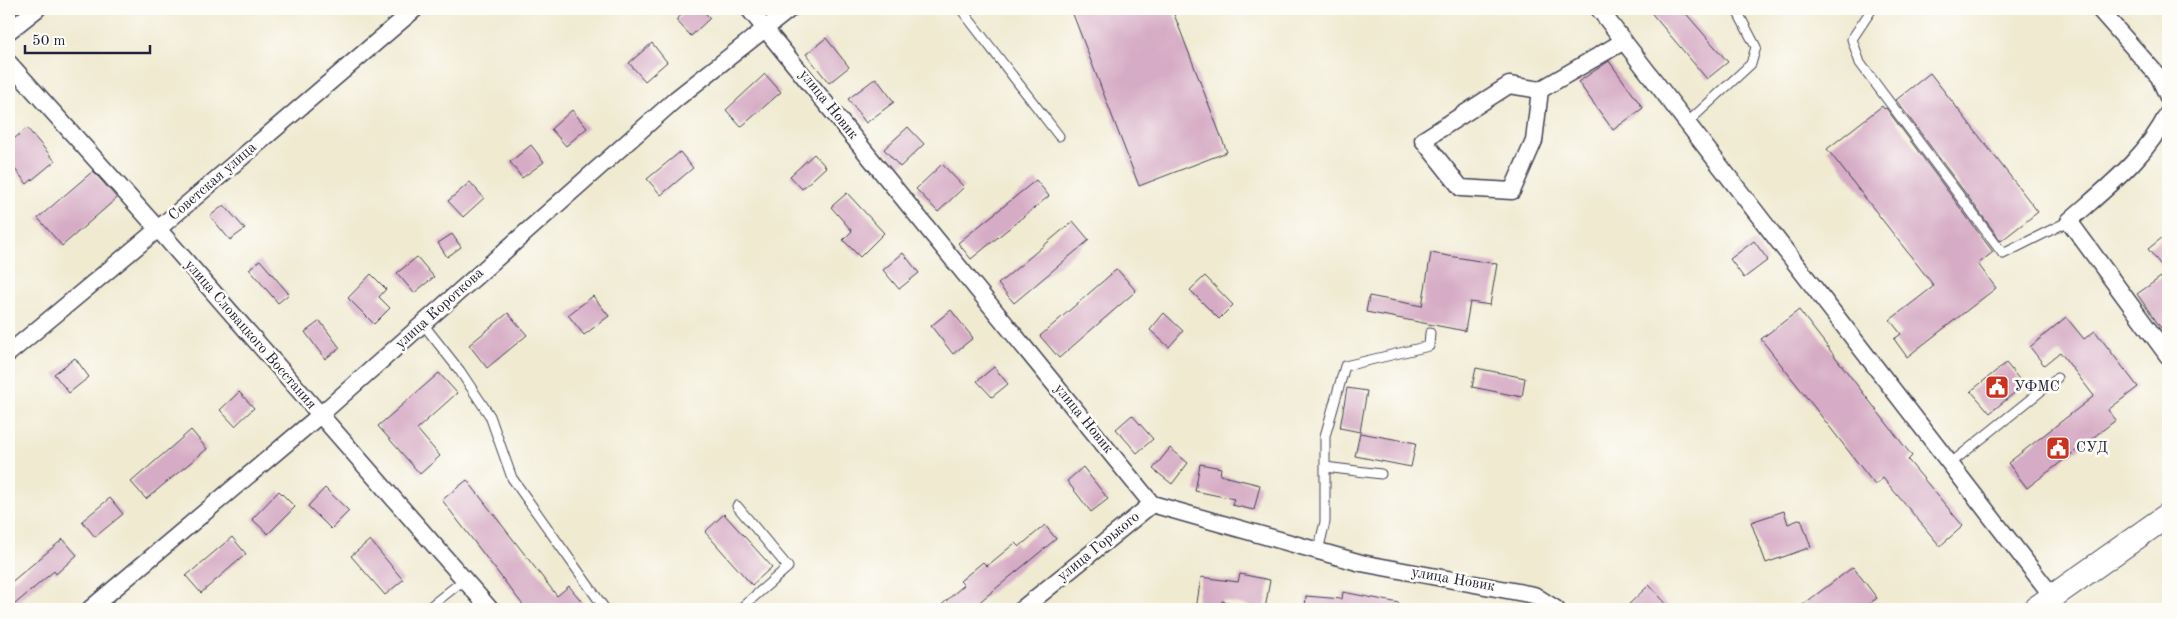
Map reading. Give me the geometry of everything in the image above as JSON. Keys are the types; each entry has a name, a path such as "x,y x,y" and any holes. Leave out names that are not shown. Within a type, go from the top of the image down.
{"main road":[{"path":"2044,603 2168,515"}],"street":[{"path":"9,31 37,9"},
{"name":"Советская улица","path":"9,353 158,229 415,9"},
{"name":"улица Новик","path":"749,9 1152,504 1361,563 1534,595 1556,609"},
{"name":"улица Короткова","path":"90,609 320,415 676,99 790,9"},
{"path":"1599,9 1952,463 2044,603"},
{"path":"2098,9 2164,76 2168,97"},
{"path":"1540,90 1534,141 1512,191 1461,188 1423,140 1509,85 1540,90 1624,41"},
{"name":"улица Словацкого Восстания","path":"9,62 465,578 490,609"},
{"path":"2168,113 2161,128 2138,160 2069,221 2168,356"},
{"name":"улица Горького","path":"1022,609 1152,504"}],"lane":[{"path":"961,9 1059,136"},
{"path":"1688,122 1751,64 1756,47 1736,9"},
{"path":"1872,9 1852,39 1860,63 2004,254 2069,221"},
{"path":"422,324 460,371 490,416 512,478 605,609"},
{"path":"1318,551 1325,522 1325,436 1345,366 1428,346 1430,333"},
{"path":"1952,463 2057,378"},
{"path":"1325,467 1381,474"},
{"path":"737,506 788,567 740,609"},
{"path":"427,609 465,578"}],"building":[{"path":"688,9 701,9 710,18 691,36 676,20"},
{"path":"1071,9 1172,9 1227,152 1139,186"},
{"path":"1648,9 1682,9 1728,62 1707,79"},
{"path":"826,38 849,67 829,83 806,54"},
{"path":"652,43 667,62 645,81 629,63"},
{"path":"1609,61 1643,108 1613,130 1578,82"},
{"path":"1930,73 2038,212 2001,241 1896,100"},
{"path":"765,74 781,92 741,127 726,110"},
{"path":"876,78 894,102 866,123 848,99"},
{"path":"1882,106 1884,109 1886,108 1993,252 1978,264 1996,288 1907,357 1894,339 1901,334 1890,320 1934,286 1827,149"},
{"path":"572,110 587,128 566,146 551,129"},
{"path":"908,127 924,144 900,167 884,149"},
{"path":"27,128 55,161 27,184 9,162 9,143"},
{"path":"531,145 544,162 522,178 510,162"},
{"path":"680,152 693,168 661,195 647,179"},
{"path":"814,154 826,167 802,189 790,176"},
{"path":"942,164 964,187 938,212 916,189"},
{"path":"93,171 117,198 62,246 38,218"},
{"path":"1036,180 1049,196 971,259 958,243"},
{"path":"470,182 484,198 463,217 448,201"},
{"path":"847,193 884,233 860,257 843,240 852,231 831,207"},
{"path":"224,205 245,229 230,240 210,216"},
{"path":"1073,221 1089,240 1014,303 998,284"},
{"path":"2168,233 2168,274 2148,249"},
{"path":"452,234 461,247 447,257 438,243"},
{"path":"1754,241 1768,260 1744,278 1730,259"},
{"path":"903,253 919,273 899,289 883,270"},
{"path":"1431,253 1497,264 1490,305 1470,302 1465,331 1366,312 1369,296 1422,306"},
{"path":"417,257 434,277 414,293 397,273"},
{"path":"260,260 289,294 278,303 249,269"},
{"path":"1117,269 1136,291 1059,358 1040,336"},
{"path":"371,274 386,289 379,297 390,308 374,324 348,298"},
{"path":"1205,276 1233,305 1219,319 1190,290"},
{"path":"2161,277 2168,287 2168,338 2137,294"},
{"path":"593,296 609,316 584,335 568,315"},
{"path":"951,310 973,338 953,354 931,326"},
{"path":"1799,310 1912,456 1908,460 1963,526 1940,546 1883,478 1875,485 1761,339"},
{"path":"508,313 527,335 487,368 469,345"},
{"path":"1164,313 1183,331 1169,347 1150,330"},
{"path":"2066,317 2084,339 2095,331 2138,387 2108,410 2116,420 2027,488 2008,463 2094,396 2060,352 2044,365 2030,347"},
{"path":"320,321 340,348 325,359 305,332"},
{"path":"75,358 89,377 69,393 54,374"},
{"path":"2006,363 2024,385 1990,413 1971,391"},
{"path":"994,367 1008,384 992,397 977,381"},
{"path":"1476,368 1525,378 1522,397 1472,387"},
{"path":"439,373 457,393 417,429 440,456 420,474 378,426"},
{"path":"1347,388 1367,391 1360,432 1340,428"},
{"path":"239,392 254,408 235,426 220,410"},
{"path":"1132,415 1153,439 1137,453 1116,429"},
{"path":"191,430 207,449 146,499 131,482"},
{"path":"1360,433 1416,443 1411,467 1355,456"},
{"path":"1170,448 1188,463 1172,484 1153,469"},
{"path":"1200,464 1221,468 1220,475 1260,485 1254,510 1232,505 1234,499 1195,491"},
{"path":"1083,467 1108,499 1091,512 1067,481"},
{"path":"467,480 557,596 569,586 588,609 526,609 442,500"},
{"path":"325,488 349,511 331,529 308,506"},
{"path":"279,491 295,507 268,534 252,519"},
{"path":"110,498 123,514 95,537 82,521"},
{"path":"1784,511 1788,524 1801,519 1811,547 1766,563 1751,522"},
{"path":"724,514 772,567 752,585 705,532"},
{"path":"1045,525 1056,539 971,609 937,609 964,585 960,581 983,562 987,566 1015,543 1019,547"},
{"path":"232,537 246,554 201,593 186,576"},
{"path":"63,539 77,555 56,574 54,571 15,604 9,597 9,584"},
{"path":"370,540 403,580 385,595 351,556"},
{"path":"1853,567 1877,598 1862,609 1797,609"},
{"path":"1240,574 1270,580 1265,609 1222,601 1221,609 1196,609 1201,577 1238,582"},
{"path":"1649,585 1671,609 1624,609"},
{"path":"1343,592 1399,603 1398,609 1305,609 1306,596 1342,599"}],"place":[{"name":"УФМС","path":"1997,387"},
{"name":"СУД","path":"2058,448"}]}
